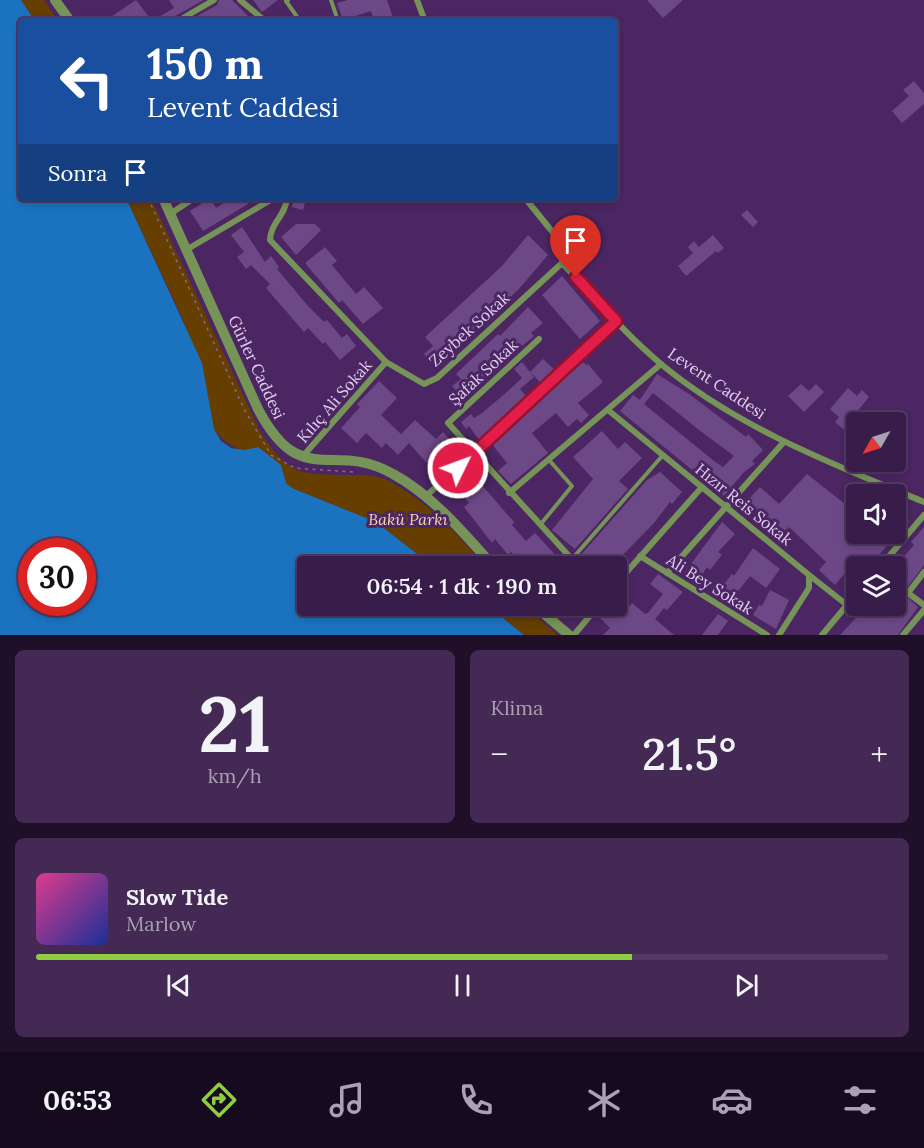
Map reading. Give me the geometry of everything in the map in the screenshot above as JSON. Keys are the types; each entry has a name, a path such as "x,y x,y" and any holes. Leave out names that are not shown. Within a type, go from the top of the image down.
{"street":[{"path":"56,0 68,18"},
{"path":"183,18 214,0"},
{"path":"240,0 261,18"},
{"path":"417,0 423,18"},
{"name":"Gürler Caddesi","path":"164,201 270,432 282,446 303,457 352,461 393,473 425,497 483,556"},
{"path":"170,214 190,201"},
{"path":"186,251 269,201"},
{"path":"286,201 284,214 270,232 270,240 386,362"},
{"name":"Levent Caddesi","path":"527,201 563,245 562,262 616,321 661,364 689,385 783,443 924,502"},
{"name":"Zeybek Sokak","path":"386,362 424,384 437,378 562,262"},
{"path":"425,497 616,321"},
{"name":"Şafak Sokak","path":"474,454 448,423 539,339"},
{"name":"Kılıç Ali Sokak","path":"303,457 386,362"},
{"path":"509,493 661,364"},
{"name":"Hızır Reis Sokak","path":"608,410 846,604"},
{"path":"667,573 783,443"},
{"path":"474,454 568,556"},
{"path":"627,571 702,487"},
{"path":"889,556 924,515"},
{"name":"Ali Bey Sokak","path":"640,556 767,635"},
{"path":"903,635 924,608 908,592 924,573"},
{"path":"779,635 809,588 809,575"},
{"path":"822,635 846,606"},
{"path":"547,616 569,635"},
{"path":"574,635 590,616"}],"lane":[{"path":"288,0 286,1 298,18"},
{"path":"331,0 337,18"},
{"path":"574,556 663,455"},
{"path":"539,525 572,486 549,460"}],"path":[{"path":"149,201 244,409 271,455 295,468 307,471 362,472"}],"green space":[{"path":"21,0 44,0 56,18 33,18"},
{"name":"Bakü Parkı","path":"127,201 152,201 260,431 279,457 288,465 308,473 369,476 387,480 402,488 428,508 476,556 420,556 376,522 292,488 286,483 281,465 235,447 214,429 184,322"},
{"path":"500,616 536,616 558,635 524,635"}],"water":[{"path":"0,0 21,0 33,18 18,18 18,201 127,201 202,363 214,429 221,441 231,448 245,450 258,447 281,465 286,483 292,488 376,522 420,556 297,556 297,616 500,616 524,635 0,635"}],"building":[{"path":"136,0 150,18 109,18"},
{"path":"169,0 204,0 174,18 157,18 174,8"},
{"path":"219,0 232,0 250,18 193,18 217,5"},
{"path":"253,0 278,0 262,12"},
{"path":"348,0 387,0 393,18 373,18 371,11 342,18 337,3"},
{"path":"647,0 683,0 663,18"},
{"path":"914,81 924,93 924,104 902,123 892,111 909,96 903,90"},
{"path":"205,201 212,201 216,208 226,201 246,201 248,204 203,231 190,211"},
{"path":"293,201 305,201 303,210 292,207"},
{"path":"747,210 758,222 753,227 741,215"},
{"path":"296,224 315,224 321,230 296,255 281,237"},
{"path":"242,227 265,262 271,256 279,267 277,269 308,306 324,322 327,320 342,338 347,334 356,346 340,360 325,342 323,344 308,328 304,332 266,288 270,284 251,265 246,269 237,257 244,252 231,235"},
{"path":"528,235 548,255 518,290 435,367 424,354 433,346 425,337 502,266"},
{"path":"713,235 724,248 718,253 716,251 686,276 678,266 693,253 688,247 694,241 699,247"},
{"path":"325,247 337,261 332,265 356,294 364,287 383,308 363,324 342,300 339,303 305,263"},
{"path":"562,276 600,321 580,339 542,295"},
{"path":"528,307 543,323 531,333 534,336 486,377 465,400 452,386 461,379 456,374 498,334 500,336"},
{"path":"543,359 555,370 541,383 530,372"},
{"path":"522,362 534,377 520,389 526,396 479,440 469,426 466,429 461,422 471,414 474,418 482,413 522,378 514,369"},
{"path":"583,362 588,364 603,382 578,403 589,415 581,423 577,419 568,427 556,413 532,433 548,453 511,484 498,471 507,463 491,443"},
{"path":"657,374 689,394 746,437 748,434 763,450 752,461 755,464 744,472 724,496 620,411 633,395 640,400","holes":["653,393 734,456 723,467 644,404"]},
{"path":"379,381 397,398 381,415 401,434 415,420 436,439 443,432 452,442 445,448 452,456 439,468 436,465 432,469 409,443 398,455 386,443 382,448 366,433 357,443 341,428 360,407 357,404"},
{"path":"801,384 809,391 816,384 824,392 804,412 788,396"},
{"path":"848,388 857,396 862,390 869,397 857,412 846,412 846,425 843,429 835,422 839,417 830,409"},
{"path":"602,431 618,449 625,442 642,458 619,481 628,489 575,549 552,530 593,479 573,457"},
{"path":"467,468 514,522 512,525 526,541 535,533 556,556 515,556 511,552 508,555 495,539 492,543 464,507 469,503 451,481"},
{"path":"660,472 682,492 672,504 670,502 654,523 622,556 580,556 647,480"},
{"path":"807,474 846,503 846,544 888,544 878,556 846,556 846,572 835,585 819,570 826,562 789,527 784,532 747,501 760,487 779,504"},
{"path":"722,522 735,534 718,552 722,555 710,570 707,567 698,581 685,572"},
{"path":"924,527 924,565 906,589 905,556 914,545 911,542"},
{"path":"753,548 780,569 766,588 750,576 732,599 720,589 732,574 734,576"},
{"path":"658,574 683,592 667,610 664,608 655,619 674,635 603,635 610,628 598,616 627,616 627,607 632,603 645,614 648,613 663,594 650,584"},
{"path":"770,590 789,600 776,629 753,615 759,605 762,606"},
{"path":"906,596 918,607 898,635 840,635 858,616 906,616"},
{"path":"718,614 728,621 718,635 702,635"}],"route":[{"path":"458,468 616,321 576,277"}]}
